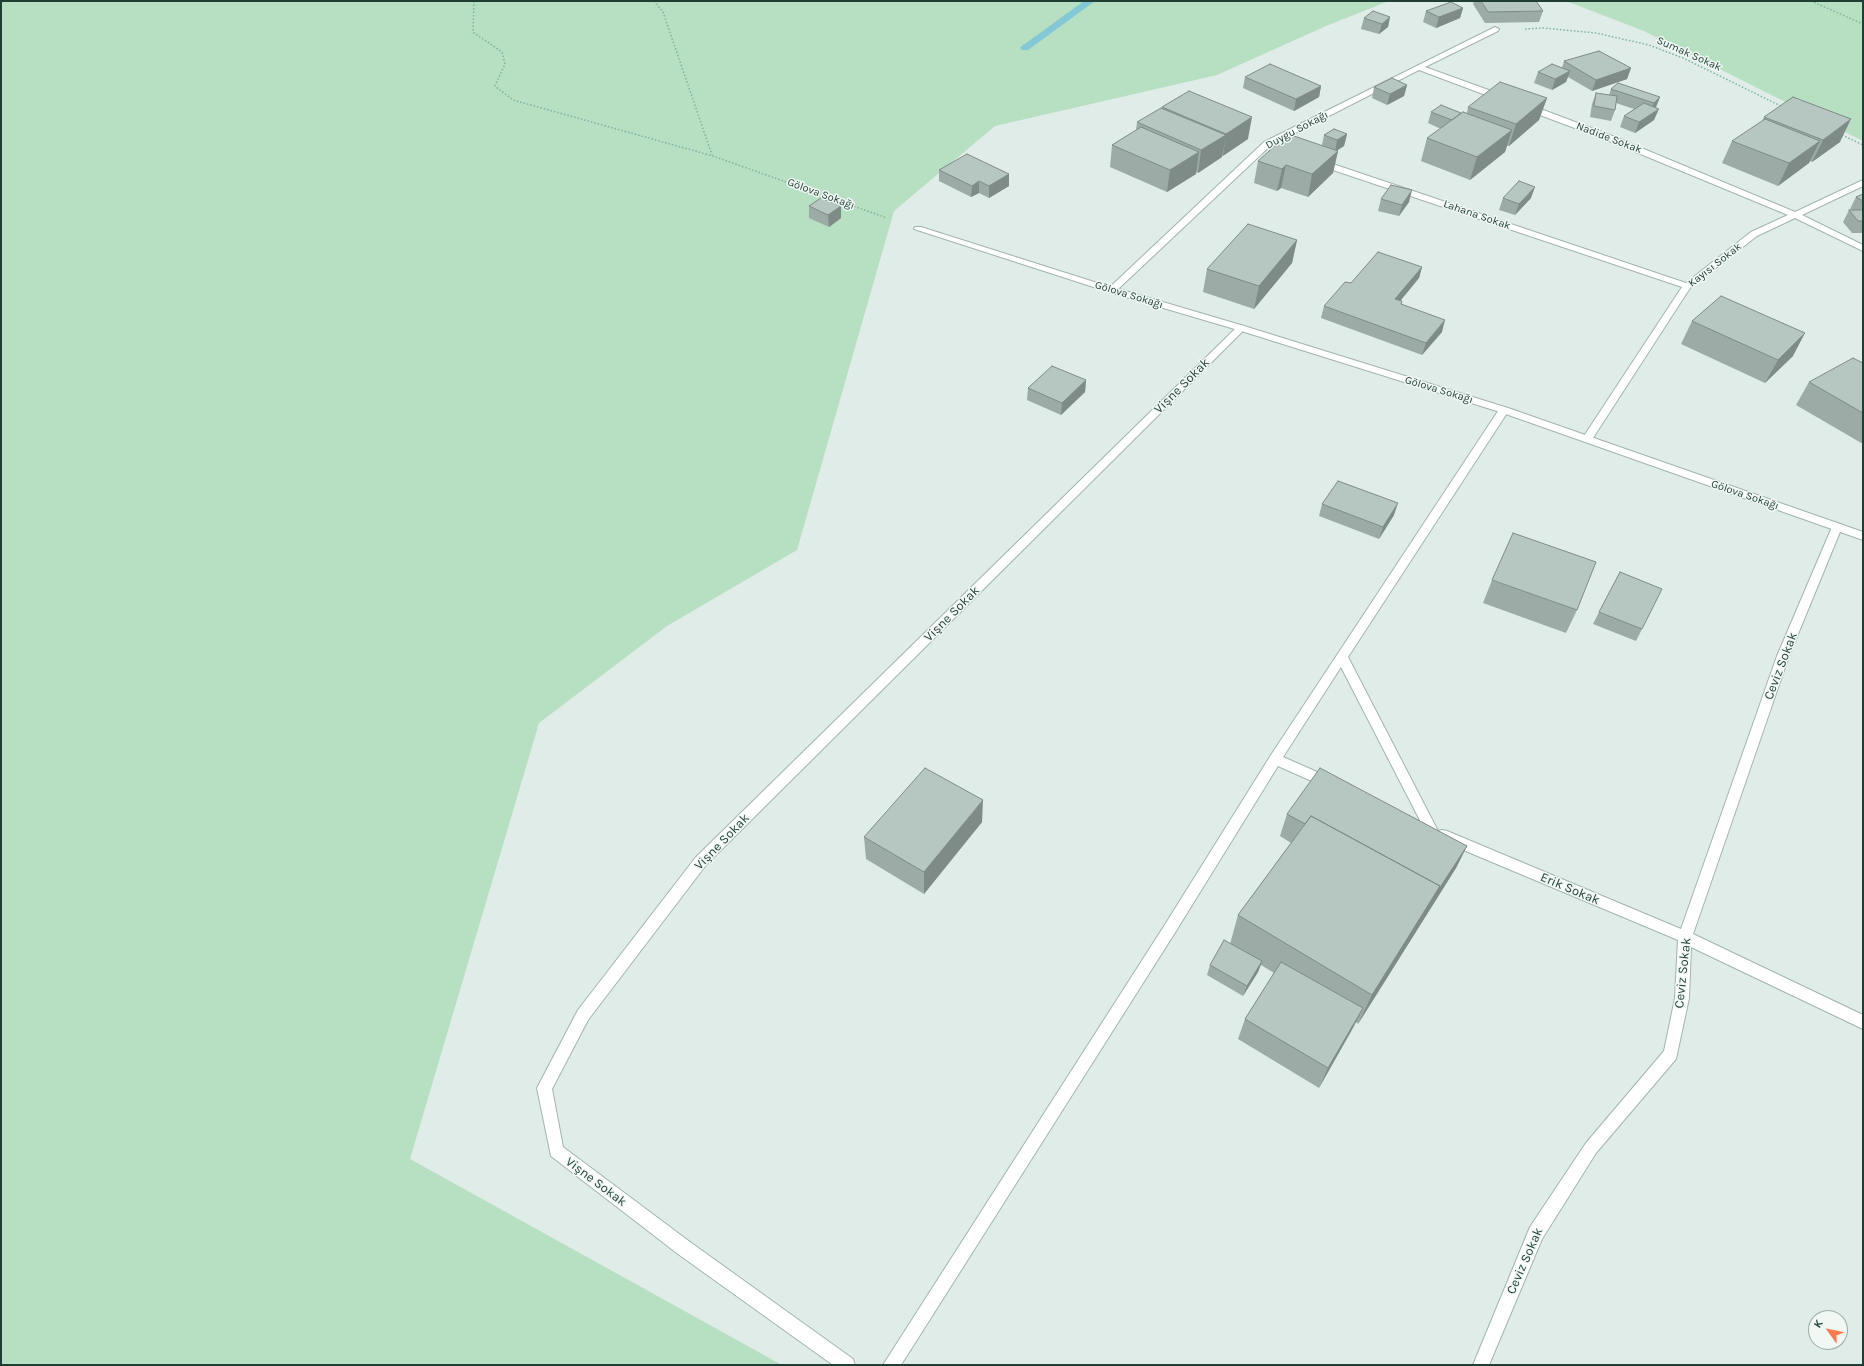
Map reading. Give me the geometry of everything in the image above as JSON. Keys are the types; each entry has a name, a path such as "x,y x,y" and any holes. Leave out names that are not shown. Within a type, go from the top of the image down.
{"street":[{"name":"Duygu Sokağı","path":"1112,290 1267,144 1495,29"},
{"name":"Nadide Sokak","path":"1419,68 1612,138 1796,215 1863,248"},
{"path":"1267,144 1282,149"},
{"name":"Lahana Sokak","path":"1312,160 1687,286"},
{"name":"Kayısı Sokak","path":"1587,439 1687,286 1754,234 1863,183"},
{"name":"Gölova Sokağı","path":"918,229 1504,410 1863,536"},
{"name":"Vişne Sokak","path":"847,1365 684,1248 556,1152 544,1088 583,1015 701,861 1241,328"},
{"path":"891,1365 1171,927 1275,759 1504,410"},
{"name":"Ceviz Sokak","path":"1481,1365 1536,1233 1591,1148 1670,1054 1682,998 1685,937 1783,656 1837,527"},
{"path":"1342,657 1432,830"},
{"path":"1275,759 1340,788"},
{"name":"Erik Sokak","path":"1411,820 1685,937 1863,1022"}],"path":[{"name":"Gölova Sokağı","path":"474,1 473,32 502,52 505,64 495,86 513,100 713,156 918,229"},
{"path":"654,1 663,12 713,156"},
{"path":"1811,1 1863,24"},
{"name":"Sumak Sokak","path":"1495,29 1543,28 1588,32 1649,45 1683,58 1786,108"},
{"path":"1842,135 1863,145"}],"green space":[{"path":"1,1 1389,1 1326,26 1217,75 995,126 894,211 797,550 667,626 539,723 410,1159 782,1365 1,1365"},
{"path":"1566,1 1863,1 1863,141 1644,31"}],"building":[{"path":"1481,1 1536,1 1543,11 1488,12"},
{"path":"1451,2 1463,8 1439,17 1426,11"},
{"path":"1373,11 1390,17 1382,24 1364,18"},
{"path":"1599,51 1631,68 1596,80 1564,61"},
{"path":"1270,64 1321,86 1296,99 1245,77"},
{"path":"1552,64 1570,71 1555,79 1538,72"},
{"path":"1392,78 1407,85 1390,94 1374,87"},
{"path":"1500,82 1547,98 1516,124 1468,107"},
{"path":"1618,83 1660,97 1654,103 1611,89"},
{"path":"1189,91 1252,117 1226,134 1162,107"},
{"path":"1596,93 1617,96 1615,110 1594,106"},
{"path":"1793,97 1851,119 1823,140 1764,117"},
{"path":"1644,103 1659,109 1639,122 1624,116"},
{"path":"1441,105 1461,113 1452,120 1431,112"},
{"path":"1161,108 1226,135 1201,150 1137,122"},
{"path":"1463,112 1512,130 1477,157 1427,138"},
{"path":"1765,119 1820,141 1789,163 1732,141"},
{"path":"1141,127 1199,152 1170,170 1112,145"},
{"path":"1334,129 1347,134 1337,140 1324,135"},
{"path":"1288,134 1338,151 1312,174 1286,165 1282,169 1258,161"},
{"path":"967,154 1009,174 989,186 979,181 972,186 939,170"},
{"path":"1519,181 1535,187 1519,204 1503,198"},
{"path":"1391,185 1412,190 1402,205 1381,199"},
{"path":"1863,194 1863,201 1856,197"},
{"path":"821,198 841,206 828,215 809,206"},
{"path":"1849,210 1863,210 1863,221 1858,221"},
{"path":"1248,224 1297,240 1259,286 1207,269"},
{"path":"1378,252 1422,267 1395,299 1402,301 1401,304 1445,320 1426,343 1324,306 1345,282 1351,283"},
{"path":"1721,296 1805,333 1778,360 1692,321"},
{"path":"1853,358 1863,363 1863,413 1809,382"},
{"path":"1052,366 1086,380 1062,403 1028,388"},
{"path":"1338,481 1398,503 1383,527 1322,504"},
{"path":"1513,533 1596,562 1577,610 1492,580"},
{"path":"1620,572 1662,589 1642,629 1599,612"},
{"path":"925,768 983,800 924,872 864,837"},
{"path":"1320,768 1467,846 1435,895 1440,886 1311,816 1305,824 1287,814"},
{"path":"1311,816 1440,886 1372,995 1238,915"},
{"path":"1224,940 1262,961 1247,986 1210,965"},
{"path":"1281,962 1363,1008 1328,1068 1245,1019"}],"waterway":[{"path":"1025,48 1090,1"}]}
